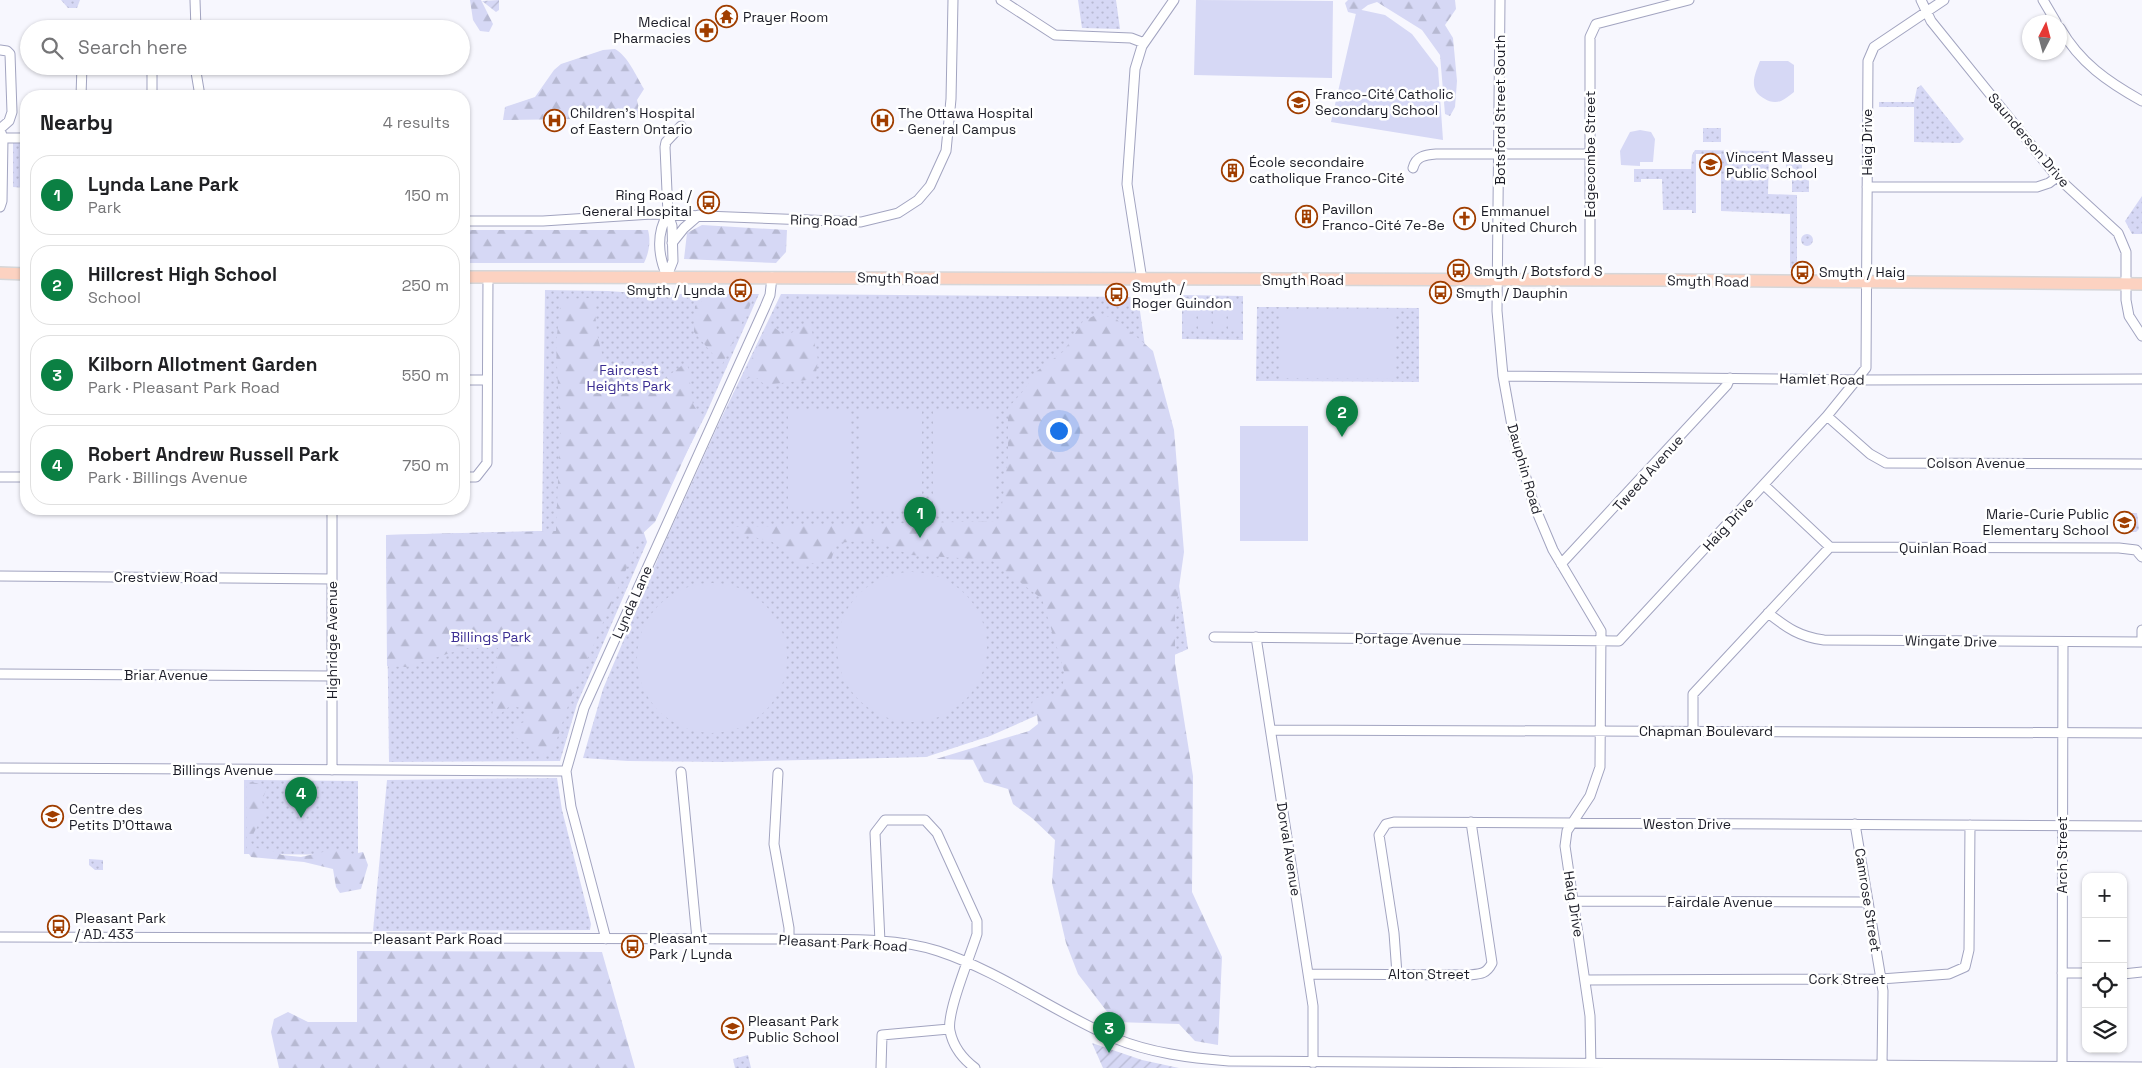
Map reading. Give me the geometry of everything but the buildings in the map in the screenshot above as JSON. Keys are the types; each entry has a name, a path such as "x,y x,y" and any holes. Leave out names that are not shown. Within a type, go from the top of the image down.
{"main road":[{"path":"0,273 20,274"},
{"name":"Smyth Road","path":"470,276 2142,284"}],"street":[{"path":"195,0 196,20"},
{"name":"Ring Road","path":"470,221 544,221 629,214 668,214 861,222 898,213 918,200 937,176 946,151 951,99 954,0"},
{"path":"1001,0 1055,35 1131,38 1144,43"},
{"path":"1142,280 1127,184 1135,69 1138,52 1174,0"},
{"name":"Botsford Street South","path":"1498,281 1500,0"},
{"name":"Edgecombe Street","path":"1590,280 1590,36 1592,29 1596,24 1689,0"},
{"name":"Haig Drive","path":"1591,1066 1590,1016 1565,846 1567,831 1590,796 1598,779 1600,767 1601,642 1619,641 1827,416 1866,368 1868,61 1874,47 1923,6 1944,0"},
{"path":"2042,0 2052,15"},
{"name":"Saunderson Drive","path":"1923,6 2057,177 2118,233 2126,252 2126,300 2129,316 2142,336"},
{"path":"2067,41 2070,46 2108,83 2142,101"},
{"path":"0,50 7,51 10,54 13,85 11,117 1,132 2,201 0,207"},
{"path":"81,90 82,75"},
{"path":"152,75 152,90"},
{"path":"197,75 199,90"},
{"path":"667,276 673,261 672,226 668,214 665,147 666,142 681,126"},
{"path":"1,132 20,137"},
{"path":"1413,168 1414,162 1420,157 1428,155 1590,154"},
{"path":"1867,187 2037,186 2049,183 2057,177"},
{"path":"667,276 660,260 660,226 668,214"},
{"path":"672,243 684,228 700,216"},
{"path":"470,477 476,477 487,463 488,456 488,277"},
{"name":"Lynda Lane","path":"606,939 570,807 566,771 584,708 765,307 771,290 772,277"},
{"name":"Dauphin Road","path":"1498,281 1497,311 1503,376 1514,437 1534,504 1562,564 1599,625 1601,642"},
{"name":"Hamlet Road","path":"1503,376 1858,380 2142,379"},
{"name":"Tweed Avenue","path":"1562,564 1714,400 1730,378"},
{"path":"470,380 487,380"},
{"name":"Colson Avenue","path":"1827,416 1870,454 1886,463 2142,464"},
{"path":"0,477 20,477"},
{"path":"1692,731 1693,694 1830,547 1764,485"},
{"name":"Highridge Avenue","path":"332,515 332,770"},
{"name":"Quinlan Road","path":"1830,547 2120,548 2136,550 2142,557"},
{"name":"Crestview Road","path":"0,576 332,579"},
{"name":"Wingate Drive","path":"1768,613 1791,631 1807,638 1824,640 2142,642"},
{"path":"2142,630 2142,642"},
{"name":"Portage Avenue","path":"1214,637 1601,642"},
{"name":"Dorval Avenue","path":"1256,637 1313,1006 1313,1062"},
{"name":"Arch Street","path":"2062,642 2062,1067"},
{"name":"Briar Avenue","path":"0,674 332,676"},
{"name":"Chapman Boulevard","path":"1271,730 2142,733"},
{"name":"Billings Avenue","path":"0,768 566,771"},
{"path":"681,772 697,939"},
{"path":"778,773 774,844 790,928 789,939"},
{"path":"880,942 875,833 885,820 926,820 936,833 977,921 977,934 951,1013 949,1029 954,1045 968,1063 975,1068"},
{"name":"Weston Drive","path":"1397,974 1394,933 1379,835 1381,829 1394,822 2142,826"},
{"name":"Alton Street","path":"1308,974 1484,973 1492,963 1470,822"},
{"name":"Camrose Street","path":"1856,824 1867,902 1881,979 1882,1065"},
{"name":"Cork Street","path":"1585,980 1881,979 1949,974 1965,967 1969,950 1970,825"},
{"name":"Fairdale Avenue","path":"1573,902 1867,902"},
{"name":"Pleasant Park Road","path":"0,937 789,939 880,942 937,951 1022,989 1087,1026 1123,1041 1180,1057 1267,1062 1591,1066 2142,1066"},
{"path":"2127,974 2142,972"},
{"path":"2062,973 2082,973"},
{"path":"881,1068 882,1035 949,1029"}],"green space":[{"path":"61,0 80,0 77,8 68,8"},
{"path":"470,0 481,0 493,24 489,32 480,31 473,20"},
{"path":"499,0 499,10 496,12 482,1"},
{"path":"1078,0 1116,0 1120,29 1082,28"},
{"path":"1196,0 1333,1 1332,78 1194,75"},
{"path":"1348,0 1455,0 1456,9 1445,25 1453,38 1457,81 1455,107 1450,116 1445,114 1440,55 1422,30 1377,2 1368,5 1356,14 1348,12 1345,3"},
{"path":"1357,9 1385,15 1412,34 1438,68 1443,140 1331,122"},
{"path":"615,49 628,61 644,89 637,100 641,118 503,120 505,107 535,97 554,70 561,64 603,50"},
{"path":"1760,61 1788,61 1794,65 1794,92 1777,102 1768,101 1760,95 1754,87 1754,82"},
{"path":"1921,85 1964,139 1960,143 1914,142 1914,107 1879,107 1879,102 1914,102 1917,88"},
{"path":"1703,128 1721,128 1721,142 1703,142"},
{"path":"1640,130 1651,132 1655,139 1653,162 1640,162 1640,166 1621,165 1620,151 1630,132"},
{"path":"13,142 20,142 20,188 13,187"},
{"path":"1695,150 1769,151 1768,194 1797,195 1797,268 1790,268 1790,214 1721,211 1721,154 1696,154 1696,213 1692,213 1692,210 1663,210 1662,179 1641,179 1641,182 1634,182 1634,169 1691,169 1692,155"},
{"path":"1786,153 1801,153 1802,168 1798,173 1789,173 1786,166"},
{"path":"1809,177 1809,192 1792,192 1792,179"},
{"path":"2142,196 2142,234 2132,234 2125,221"},
{"path":"702,225 787,230 786,252 776,263 684,259 687,233"},
{"path":"470,230 648,230 649,243 644,263 470,263"},
{"path":"1805,234 1809,234 1813,240 1809,246 1805,246 1801,242 1801,238"},
{"name":"Faircrest Heights Park","path":"545,290 650,294 759,294 706,414 650,525 643,530 647,542 577,704 560,761 389,762 386,535 542,531"},
{"path":"714,293 754,297 722,365 694,332 695,306"},
{"path":"781,294 1138,297 1188,649 990,736 926,757 722,762 628,761 583,758 603,689 662,549 719,423"},
{"path":"1182,295 1243,296 1243,340 1182,339"},
{"name":"Billings Park","path":"595,298 596,322 600,345 606,363 616,377 628,385 644,386 664,378 687,361 693,404 702,419 655,522 641,535 571,697 556,742 548,753 538,755 527,744 515,737 516,725 524,722 526,710 511,705 498,716 492,717 498,648 466,648 406,667 387,666 386,535 556,531 560,432 556,344 561,299"},
{"path":"1184,303 1196,303 1196,330 1183,330"},
{"path":"1198,303 1211,304 1210,331 1198,331"},
{"path":"1213,304 1226,304 1226,331 1213,331"},
{"path":"1228,304 1240,304 1240,331 1228,331"},
{"path":"1257,307 1419,308 1419,382 1256,381"},
{"path":"1281,310 1395,311 1395,379 1280,378"},
{"path":"1098,314 1116,319 1153,351 1174,430 1184,552 1175,615 1175,663 1193,776 1192,892 1222,957 1218,1045 1195,1041 1179,1024 1115,1022 1078,974 1066,943 1052,883 1055,840 1032,818 1013,804 1008,789 984,782 973,760 936,759 1029,731 1038,724 1037,713 1031,709 1033,699 1061,692 1065,674 1042,599 991,560 911,555 871,540 837,543 831,560 802,565 771,541 736,533 735,527 1000,521 1008,456 1008,408 1037,371 1064,351 1083,321"},
{"path":"810,322 818,360 815,379 765,385 757,378 743,378 768,323 786,336"},
{"path":"788,410 850,410 850,510 788,510"},
{"path":"860,410 922,410 922,510 860,510"},
{"path":"933,410 995,410 995,510 933,510"},
{"path":"1240,426 1308,426 1308,541 1240,541"},
{"path":"2121,513 2137,513 2139,529 2136,532 2121,532 2118,530 2118,516"},
{"path":"912,572 941,578 965,594 981,618 987,647 981,676 965,700 941,716 912,722 883,716 859,700 843,676 837,647 843,618 859,594 883,578"},
{"path":"712,583 741,589 765,605 781,629 787,658 781,687 765,711 741,727 712,733 683,727 659,711 643,687 637,658 643,629 659,605 683,589"},
{"path":"557,778 562,810 591,924 590,930 373,931 387,780"},
{"path":"244,780 358,781 358,855 244,854"},
{"path":"249,782 263,784 266,790 262,801 265,812 250,840 253,846 259,849 265,848 282,855 301,857 336,849 353,854 363,852 368,865 361,889 340,893 336,887 333,869 304,862 251,857 247,851 246,788"},
{"path":"89,859 103,860 103,870 95,870 89,865"},
{"path":"357,951 602,952 635,1068 279,1068 271,1032 274,1019 288,1012 308,1022 357,1022"},
{"path":"1092,1043 1142,1060 1179,1068 1103,1068"},
{"path":"748,1055 751,1068 735,1068 733,1059"}],"place":[{"name":"Prayer Room","path":"727,17"},
{"name":"Medical Pharmacies","path":"707,30"},
{"name":"Franco-Cité Catholic Secondary School","path":"1299,102"},
{"name":"Children's Hospital of Eastern Ontario","path":"554,121"},
{"name":"The Ottawa Hospital - General Campus","path":"882,121"},
{"name":"Vincent Massey Public School","path":"1710,165"},
{"name":"École secondaire catholique Franco-Cité","path":"1233,170"},
{"name":"Ring Road / General Hospital","path":"708,203"},
{"name":"Pavillon Franco-Cité 7e-8e","path":"1306,217"},
{"name":"Emmanuel United Church","path":"1465,219"},
{"name":"Smyth / Botsford S","path":"1458,271"},
{"name":"Smyth / Haig","path":"1803,272"},
{"name":"Smyth / Lynda","path":"741,290"},
{"name":"Smyth / Dauphin","path":"1440,293"},
{"name":"Smyth / Roger Guindon","path":"1116,295"},
{"name":"Hillcrest High School","path":"1342,437"},
{"name":"Marie-Curie Public Elementary School","path":"2125,522"},
{"name":"Lynda Lane Park","path":"920,538"},
{"name":"Centre des Petits D'Ottawa","path":"53,817"},
{"name":"Robert Andrew Russell Park","path":"301,818"},
{"name":"Pleasant Park / AD. 433","path":"59,926"},
{"name":"Pleasant Park / Lynda","path":"633,946"},
{"name":"Pleasant Park Public School","path":"732,1029"},
{"name":"Kilborn Allotment Garden","path":"1109,1053"}]}
